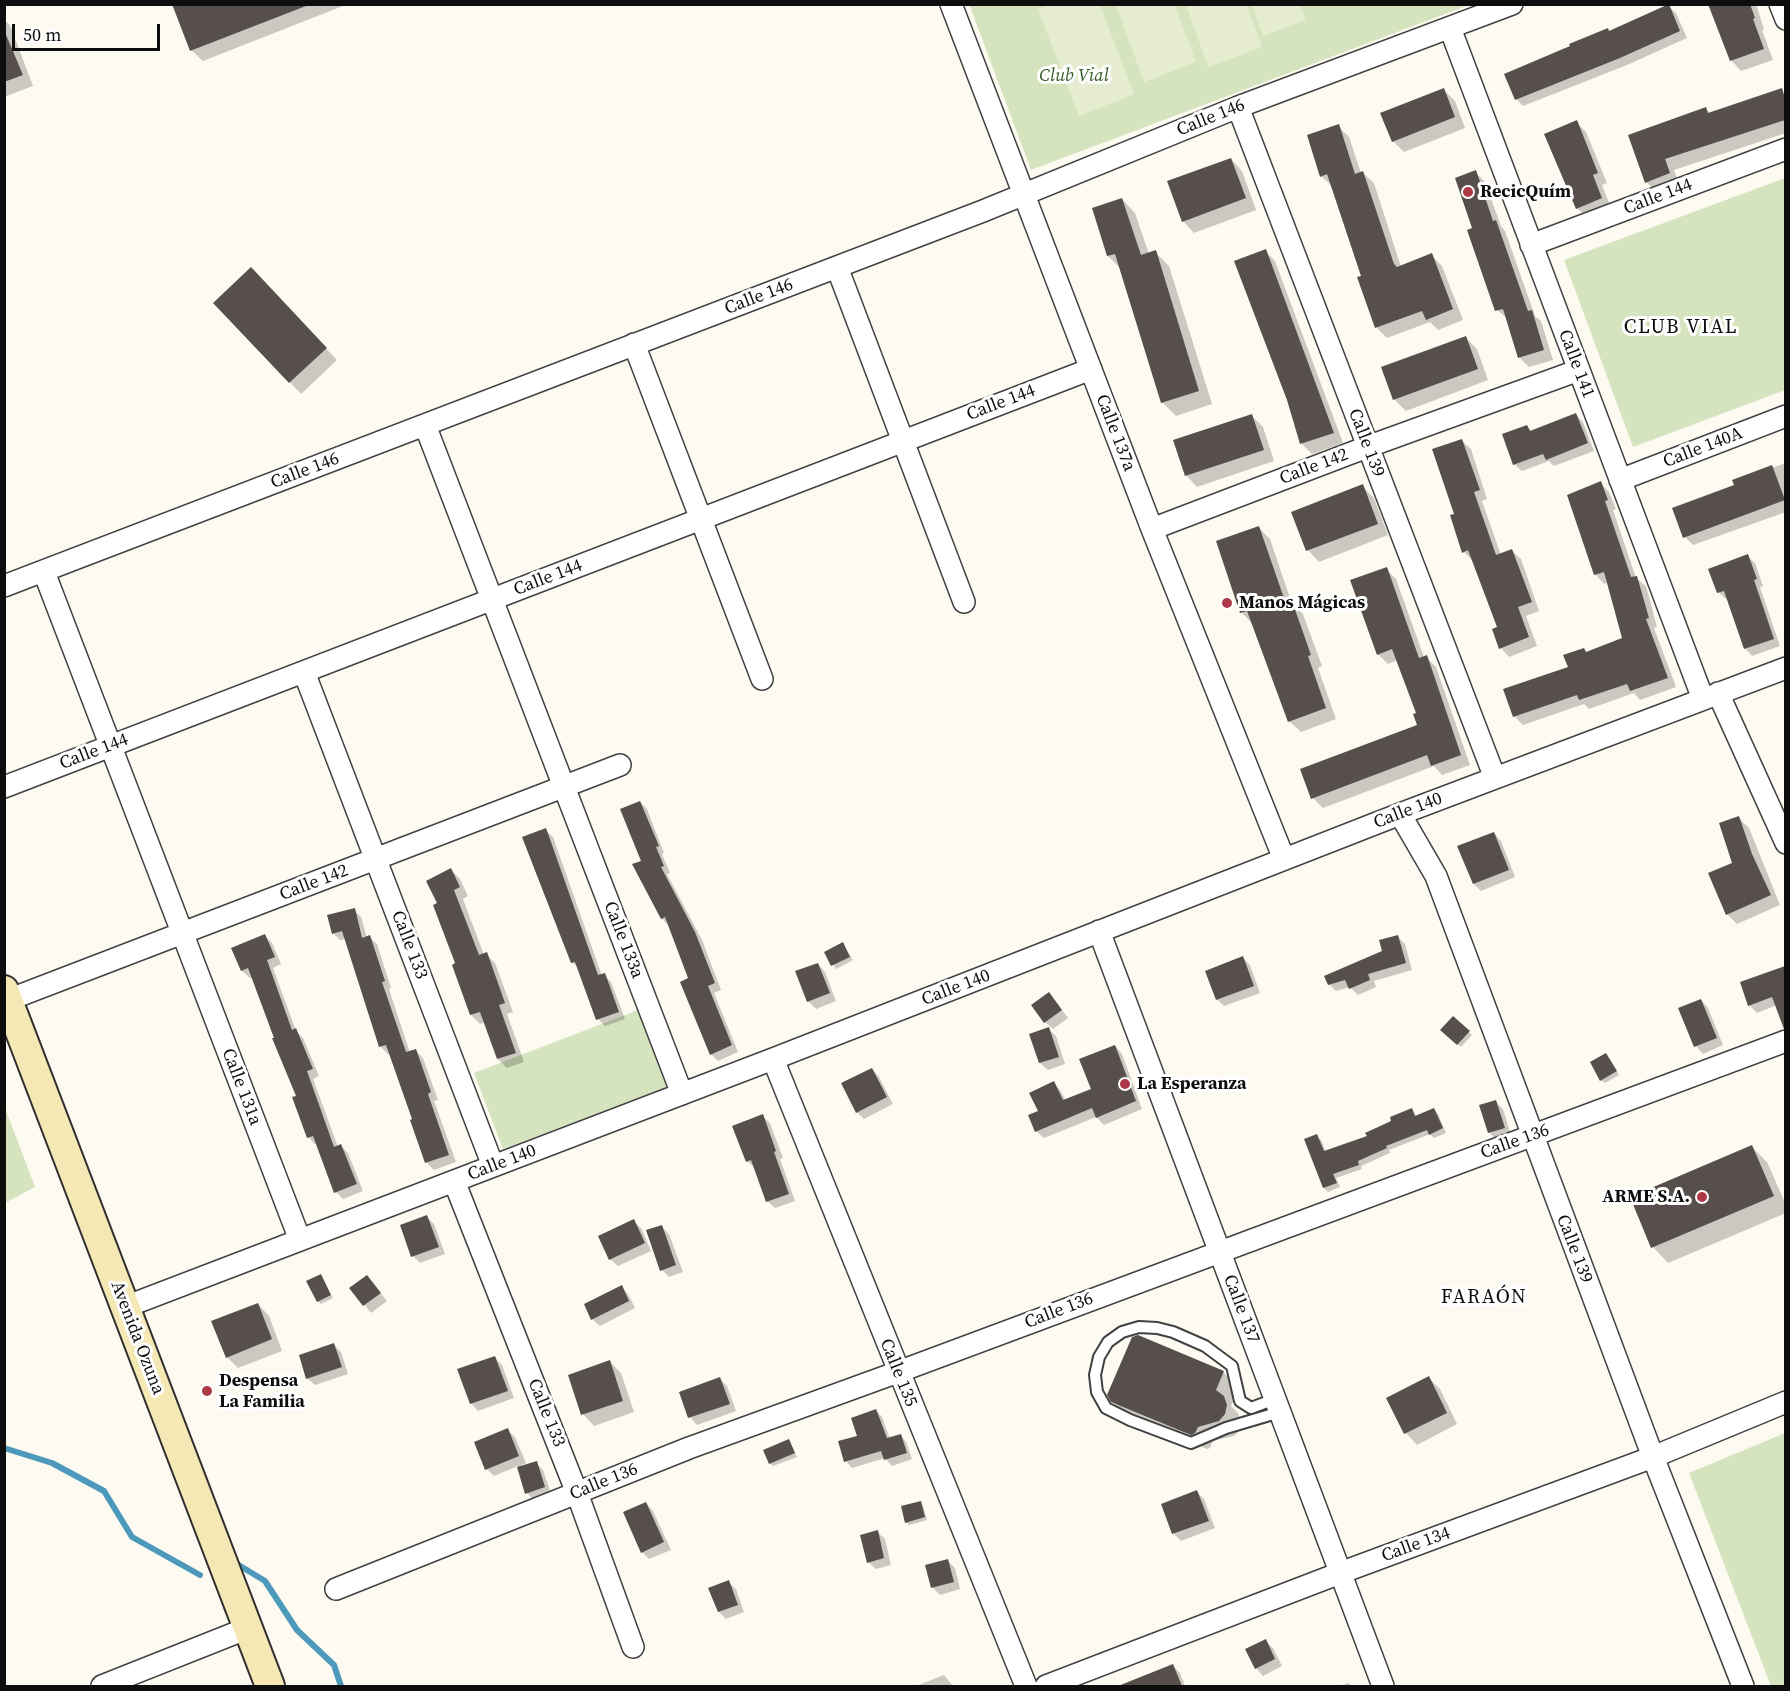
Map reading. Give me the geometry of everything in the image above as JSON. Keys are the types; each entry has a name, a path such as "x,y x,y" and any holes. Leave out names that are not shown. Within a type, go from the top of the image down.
{"main road":[{"name":"Avenida Ozuna","path":"6,995 270,1686"}],"street":[{"name":"Calle 137a","path":"951,4 1152,529 1284,859"},
{"name":"Calle 146","path":"4,586 1024,195 1238,107 1512,4"},
{"path":"1780,4 1785,19"},
{"name":"Calle 141","path":"1449,28 1620,480 1710,696 1785,843"},
{"name":"Calle 139","path":"1238,107 1495,778"},
{"name":"Calle 144","path":"1531,245 1785,149"},
{"path":"837,267 964,602"},
{"path":"634,344 762,680"},
{"name":"Calle 144","path":"4,787 1091,369"},
{"name":"Calle 142","path":"1152,529 1578,370"},
{"name":"Calle 140A","path":"1620,480 1785,416"},
{"name":"Calle 133a","path":"425,425 682,1094"},
{"name":"Calle 131a","path":"44,572 300,1240"},
{"name":"Calle 140","path":"125,1307 773,1059 1400,814 1785,668"},
{"name":"Calle 133","path":"304,672 494,1166"},
{"name":"Calle 142","path":"6,995 183,933 620,765"},
{"name":"Calle 139","path":"1400,814 1436,876 1531,1136 1743,1686"},
{"name":"Calle 137","path":"1099,932 1383,1686"},
{"name":"Calle 136","path":"336,1589 689,1448 1785,1041"},
{"name":"Calle 135","path":"773,1059 1026,1686"},
{"name":"Calle 133","path":"454,1182 577,1493 633,1647"},
{"name":"Calle 134","path":"1046,1686 1340,1573 1653,1457 1785,1402"},
{"path":"102,1686 248,1628"}],"lane":[{"path":"1139,1327 1157,1328 1173,1332 1205,1346 1232,1366 1240,1401 1251,1408 1277,1405 1191,1443 1130,1420 1106,1408 1097,1392 1095,1375 1099,1357 1108,1342 1122,1332 1139,1327"}],"green space":[{"name":"Club Vial","path":"969,4 1469,5 1031,170"},
{"path":"1050,5 1100,5 1134,94 1079,116 1038,9"},
{"path":"1116,5 1175,5 1196,62 1144,82"},
{"path":"1186,5 1247,5 1262,47 1208,67"},
{"path":"1252,5 1300,5 1306,20 1263,36"},
{"path":"1785,178 1785,390 1633,447 1564,260"},
{"path":"638,1010 667,1087 503,1149 474,1073"},
{"path":"4,1105 35,1187 5,1203 4,1203"},
{"path":"1785,1433 1785,1686 1771,1686 1689,1473"}],"building":[{"path":"172,4 305,4 306,6 190,51"},
{"path":"1669,4 1680,31 1515,100 1504,74 1570,46 1569,44 1608,28 1609,31"},
{"path":"1708,4 1750,4 1764,49 1730,61"},
{"path":"4,30 23,75 4,82"},
{"path":"1444,88 1455,117 1392,142 1380,113"},
{"path":"1782,88 1785,99 1785,120 1665,159 1670,173 1645,183 1628,135 1706,107 1708,113"},
{"path":"1577,120 1598,173 1593,175 1602,198 1576,209 1544,134"},
{"path":"1339,124 1355,174 1363,171 1394,264 1397,267 1432,253 1453,309 1426,320 1422,311 1375,328 1357,277 1361,276 1327,174 1320,177 1307,135"},
{"path":"1231,158 1246,198 1182,222 1167,181"},
{"path":"1476,170 1528,311 1532,310 1544,350 1518,358 1503,309 1495,311 1467,230 1472,228 1455,178"},
{"path":"1122,198 1141,255 1156,250 1199,391 1161,403 1115,254 1107,256 1092,208"},
{"path":"1266,249 1334,433 1300,444 1287,400 1234,261"},
{"path":"251,267 327,348 289,383 213,303"},
{"path":"1466,336 1478,369 1393,400 1381,367"},
{"path":"1576,413 1588,443 1546,460 1543,454 1513,465 1502,434 1527,425 1530,431"},
{"path":"1252,414 1264,450 1185,476 1173,440"},
{"path":"1462,439 1480,490 1474,492 1496,555 1512,549 1532,602 1518,607 1529,637 1499,649 1492,629 1497,627 1468,550 1462,553 1450,515 1454,514 1432,449"},
{"path":"1772,465 1785,500 1683,538 1672,508 1734,485 1732,480"},
{"path":"1601,481 1608,500 1605,501 1631,577 1637,576 1649,618 1646,619 1668,678 1630,691 1627,684 1579,700 1577,695 1513,717 1503,689 1568,667 1563,655 1584,648 1586,652 1622,638 1604,572 1594,575 1567,495"},
{"path":"1363,484 1378,524 1306,551 1291,512"},
{"path":"1259,526 1286,604 1292,601 1326,708 1288,722 1247,611 1240,613 1216,541"},
{"path":"1748,554 1757,579 1754,580 1774,639 1744,649 1724,591 1717,593 1708,569"},
{"path":"1387,567 1419,658 1427,655 1461,755 1431,766 1427,755 1311,799 1300,769 1417,725 1413,714 1416,713 1392,649 1377,655 1350,580"},
{"path":"640,801 659,846 656,847 664,866 661,867 695,932 715,983 708,986 732,1045 710,1055 680,982 688,978 665,917 661,919 632,864 641,861 620,809"},
{"path":"1739,816 1752,854 1771,895 1726,915 1708,873 1732,863 1719,823"},
{"path":"546,828 598,975 605,973 619,1012 596,1020 575,962 571,963 522,837"},
{"path":"1494,832 1509,870 1473,884 1457,846"},
{"path":"451,868 460,887 454,890 479,955 487,952 505,1003 499,1005 516,1053 497,1059 480,1012 470,1015 452,965 455,963 433,905 437,903 426,881"},
{"path":"355,908 362,938 370,935 385,981 382,982 406,1052 416,1049 431,1092 428,1094 449,1155 425,1163 386,1045 379,1047 342,931 332,934 327,915"},
{"path":"265,934 275,957 267,960 292,1030 296,1028 313,1069 307,1071 334,1147 341,1144 357,1184 334,1193 313,1136 307,1138 292,1097 296,1096 272,1038 274,1038 248,968 241,971 231,948"},
{"path":"1398,935 1406,963 1368,974 1370,980 1349,989 1345,980 1328,985 1324,976 1382,951 1379,940"},
{"path":"843,942 850,957 831,966 824,952"},
{"path":"1243,956 1254,986 1216,1000 1205,971"},
{"path":"818,963 830,993 807,1002 795,971"},
{"path":"1785,966 1784,1029 1772,997 1748,1006 1740,982"},
{"path":"1049,992 1062,1010 1044,1023 1031,1005"},
{"path":"1701,999 1717,1038 1694,1047 1678,1008"},
{"path":"1453,1016 1470,1031 1457,1045 1440,1030"},
{"path":"1049,1027 1059,1057 1039,1063 1029,1034"},
{"path":"1115,1045 1136,1101 1096,1118 1092,1108 1035,1132 1028,1115 1038,1111 1029,1093 1054,1081 1063,1100 1091,1089 1079,1059"},
{"path":"1606,1053 1617,1071 1600,1081 1590,1062"},
{"path":"872,1068 887,1097 856,1113 841,1083"},
{"path":"1496,1100 1505,1128 1488,1133 1479,1105"},
{"path":"1412,1108 1415,1116 1434,1108 1443,1128 1429,1135 1427,1130 1386,1146 1387,1148 1358,1161 1359,1165 1333,1174 1337,1183 1323,1188 1304,1139 1317,1134 1324,1151 1367,1136 1365,1133 1391,1121 1390,1117"},
{"path":"763,1114 789,1194 766,1202 751,1160 746,1162 732,1126"},
{"name":"ARME S.A.","path":"1752,1145 1774,1196 1651,1248 1630,1197"},
{"path":"427,1215 439,1247 411,1257 400,1225"},
{"path":"634,1219 645,1243 609,1260 598,1236"},
{"path":"662,1225 676,1265 660,1271 646,1230"},
{"path":"321,1274 331,1295 317,1302 306,1281"},
{"path":"367,1275 381,1293 363,1306 349,1288"},
{"path":"622,1285 629,1301 591,1320 584,1304"},
{"path":"258,1303 272,1339 226,1358 211,1321"},
{"path":"1138,1335 1224,1371 1216,1390 1224,1396 1227,1405 1225,1414 1219,1421 1198,1427 1191,1435 1111,1402 1107,1395 1132,1337"},
{"path":"334,1343 342,1367 306,1379 299,1355"},
{"path":"495,1356 508,1391 470,1404 457,1369"},
{"path":"610,1360 623,1401 581,1415 568,1375"},
{"path":"1429,1376 1447,1413 1404,1434 1386,1398"},
{"path":"720,1377 730,1404 688,1418 679,1392"},
{"path":"876,1409 887,1438 901,1434 907,1453 884,1460 881,1451 844,1462 838,1441 857,1436 851,1418"},
{"path":"508,1428 519,1456 485,1470 474,1442"},
{"path":"789,1439 795,1453 769,1464 763,1450"},
{"path":"537,1461 545,1487 525,1494 517,1467"},
{"path":"1197,1490 1209,1521 1172,1534 1161,1504"},
{"path":"921,1501 925,1517 905,1523 901,1506"},
{"path":"646,1502 664,1542 641,1553 623,1512"},
{"path":"878,1530 884,1558 867,1563 860,1535"},
{"path":"948,1559 954,1582 931,1588 925,1565"},
{"path":"729,1580 738,1605 718,1612 708,1588"},
{"path":"1266,1639 1275,1659 1255,1669 1245,1649"},
{"path":"1173,1664 1182,1686 1118,1686"}],"waterway":[{"path":"4,1448 52,1463 104,1491 132,1537 200,1575"},
{"path":"237,1564 265,1581 297,1630 334,1665 341,1686"}],"place":[{"name":"RecicQuím","path":"1468,192"},
{"name":"Manos Mágicas","path":"1227,603"},
{"name":"La Esperanza","path":"1125,1084"},
{"name":"ARME S.A.","path":"1702,1197"},
{"name":"Despensa La Familia","path":"207,1391"}],"district":[{"name":"CLUB VIAL","path":"1681,328"},
{"name":"FARAÓN","path":"1484,1298"}]}
